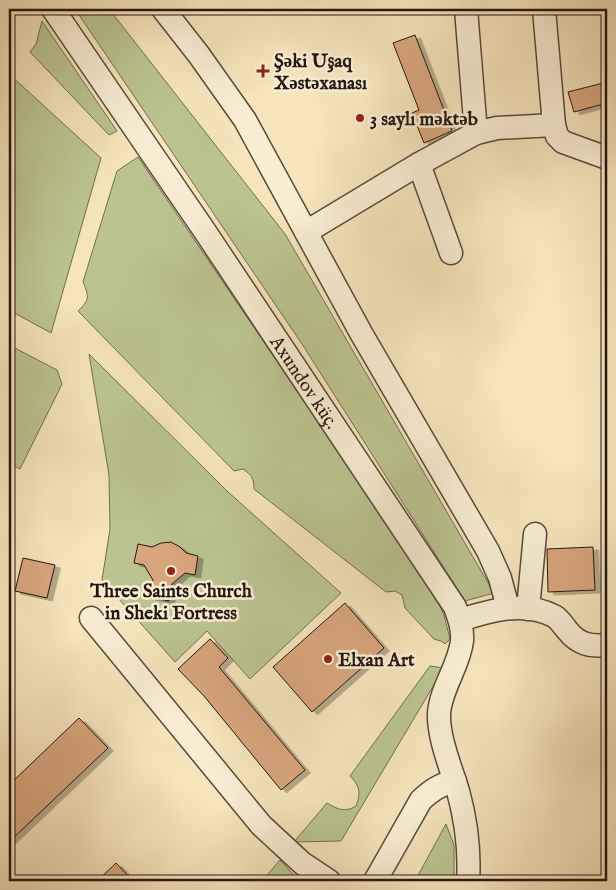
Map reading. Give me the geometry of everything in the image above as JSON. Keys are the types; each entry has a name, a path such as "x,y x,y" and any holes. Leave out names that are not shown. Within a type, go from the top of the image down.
{"street":[{"name":"Axundov küç.","path":"53,9 450,598 460,620 462,640 459,654 442,697 439,714 440,730 455,781 468,839 468,881"},
{"path":"163,9 245,120 361,333 488,551 500,578 518,608"},
{"path":"466,9 476,133"},
{"path":"544,9 554,125 557,136 563,142 607,158"},
{"path":"306,232 476,133 497,128 554,125"},
{"path":"420,164 451,253"},
{"path":"518,608 535,534"},
{"path":"460,620 488,611 518,608 544,612 555,617 574,638 583,644 607,645"},
{"path":"91,618 261,825 302,863 328,881"},
{"path":"375,881 421,800 431,790 455,781"}],"green space":[{"path":"75,9 109,9 285,234 494,593 465,601 304,347"},
{"path":"42,21 117,131 109,135 30,52 36,44"},
{"path":"9,74 101,158 51,333 9,310"},
{"path":"138,157 434,592 444,615 450,639 445,644 434,639 405,608 402,595 395,591 386,592 254,489 254,482 246,471 243,469 234,471 78,311 85,304 87,298 83,282 117,171"},
{"path":"9,345 57,370 62,384 20,469 9,463"},
{"path":"89,354 227,491 341,593 250,679 207,631 175,662 102,580 110,529 109,475"},
{"path":"430,666 444,668 341,841 294,842 327,803 341,809 356,806 359,790 350,776"},
{"path":"446,824 454,845 454,881 415,881"},
{"path":"280,860 299,881 262,881"}],"building":[{"path":"415,35 452,131 424,143 412,113 419,110 393,43"},
{"path":"607,82 607,103 574,112 568,92"},
{"name":"Three Saints Church in Sheki Fortress","path":"171,542 186,553 198,556 195,575 185,573 172,584 169,601 150,597 153,580 144,565 134,563 138,544 152,547 161,543"},
{"path":"593,547 595,590 548,592 547,549"},
{"path":"23,558 55,565 47,598 15,591"},
{"path":"345,603 384,648 312,712 273,667"},
{"path":"210,639 228,658 219,667 305,770 281,790 204,696 178,669"},
{"path":"79,718 108,748 9,842 9,785"},
{"path":"116,863 133,881 97,881"}],"place":[{"name":"Şəki Uşaq Xəstəxanası","path":"263,71"},
{"name":"3 saylı məktəb","path":"360,118"},
{"name":"Three Saints Church in Sheki Fortress","path":"171,571"},
{"name":"Elxan Art","path":"328,659"}]}
